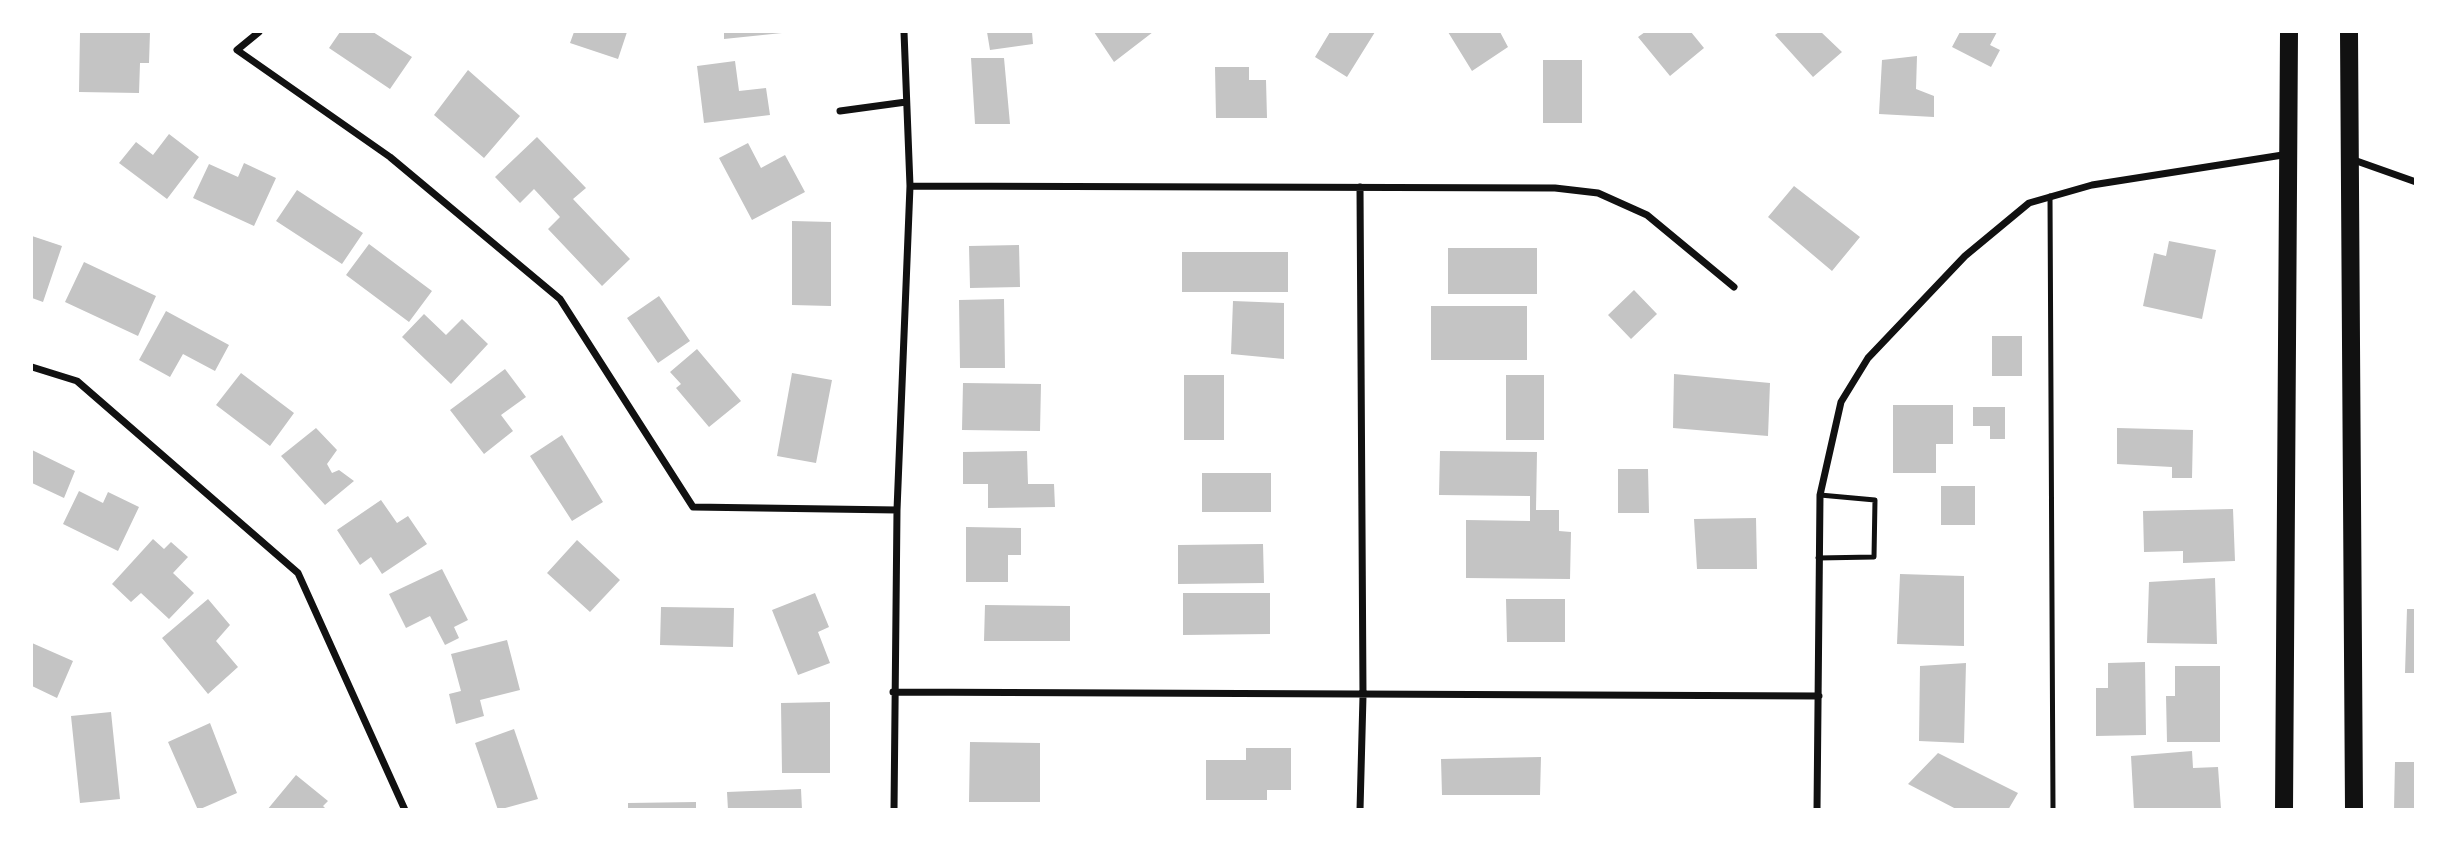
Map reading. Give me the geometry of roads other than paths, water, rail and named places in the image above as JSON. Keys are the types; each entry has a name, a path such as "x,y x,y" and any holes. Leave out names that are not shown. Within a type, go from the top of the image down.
{"main road":[{"path":"2284,810 2289,32"},
{"path":"2349,32 2354,810"}],"street":[{"path":"259,32 237,50 390,157 560,299 693,507 897,510"},
{"path":"894,810 893,692 897,510 909,186 904,32"},
{"path":"840,111 906,102"},
{"path":"1816,810 1820,495 1841,402 1868,358 1965,256 2029,202 2092,185 2289,154"},
{"path":"2351,159 2416,183"},
{"path":"909,186 1555,188 1598,193 1647,215 1734,287"},
{"path":"1360,187 1363,696 1360,810"},
{"path":"32,367 77,381 298,573 405,810"},
{"path":"893,692 1819,696"}],"lane":[{"path":"2050,196 2053,810"},
{"path":"1818,558 1874,557 1875,500 1820,495"}]}
